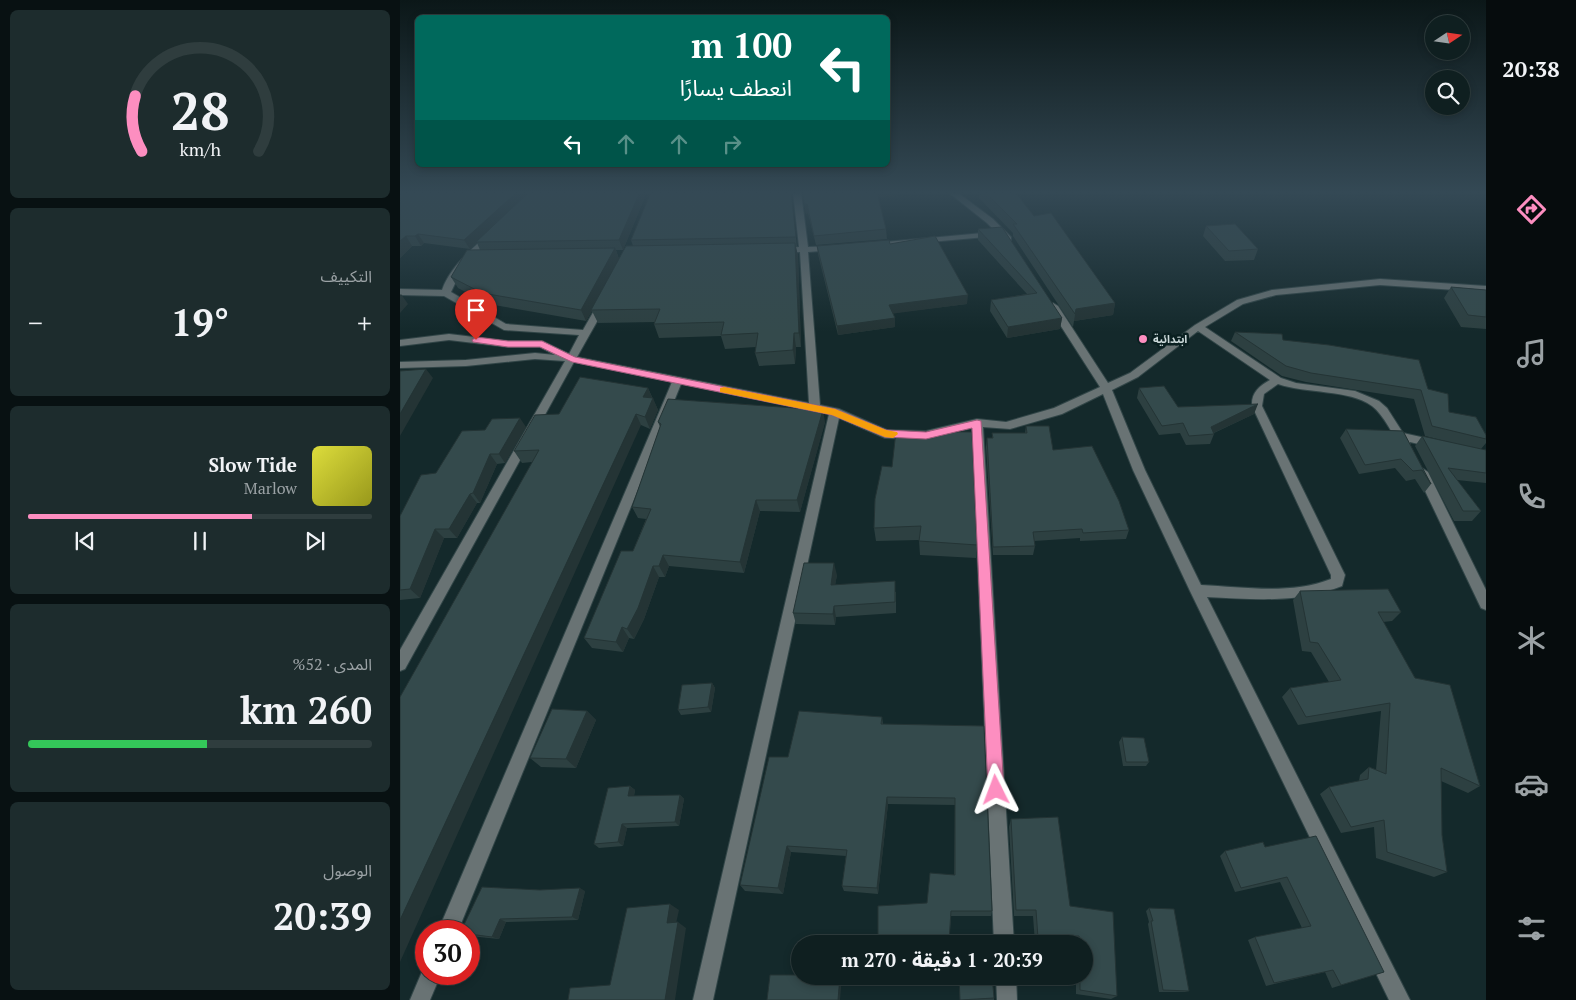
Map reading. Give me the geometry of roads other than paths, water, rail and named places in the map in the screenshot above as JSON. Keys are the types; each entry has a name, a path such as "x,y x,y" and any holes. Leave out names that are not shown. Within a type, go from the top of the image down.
{"street":[{"path":"446,293 452,277 468,257 489,239"},
{"path":"803,239 815,409"},
{"path":"863,246 943,239"},
{"path":"1008,239 1014,247"},
{"path":"765,252 844,247"},
{"path":"468,257 478,257"},
{"path":"400,365 466,363 535,356 572,359 835,412 885,434 926,435 977,423 1006,426 1058,411 1134,375 1198,327 1240,302 1292,290 1380,282 1486,289"},
{"path":"400,664 587,333 609,290"},
{"path":"400,292 446,293 504,327 587,333"},
{"path":"1048,299 1106,389 1139,470 1197,591 1400,1000"},
{"path":"504,327 508,344 518,357"},
{"path":"1198,327 1278,380 1294,386 1364,397 1383,411 1413,458 1486,604"},
{"path":"400,343 450,338 508,344 542,344 572,359"},
{"path":"453,920 678,380"},
{"path":"1197,591 1297,593 1320,590 1337,582 1338,574 1257,406 1257,395 1260,391 1278,380"},
{"path":"703,1000 835,412"},
{"path":"977,423 1004,935"},
{"path":"1400,436 1448,448"},
{"path":"420,1000 426,985"},
{"path":"1006,985 1007,1000"}],"place":[{"name":"ابتدائية","path":"1143,339"}]}
